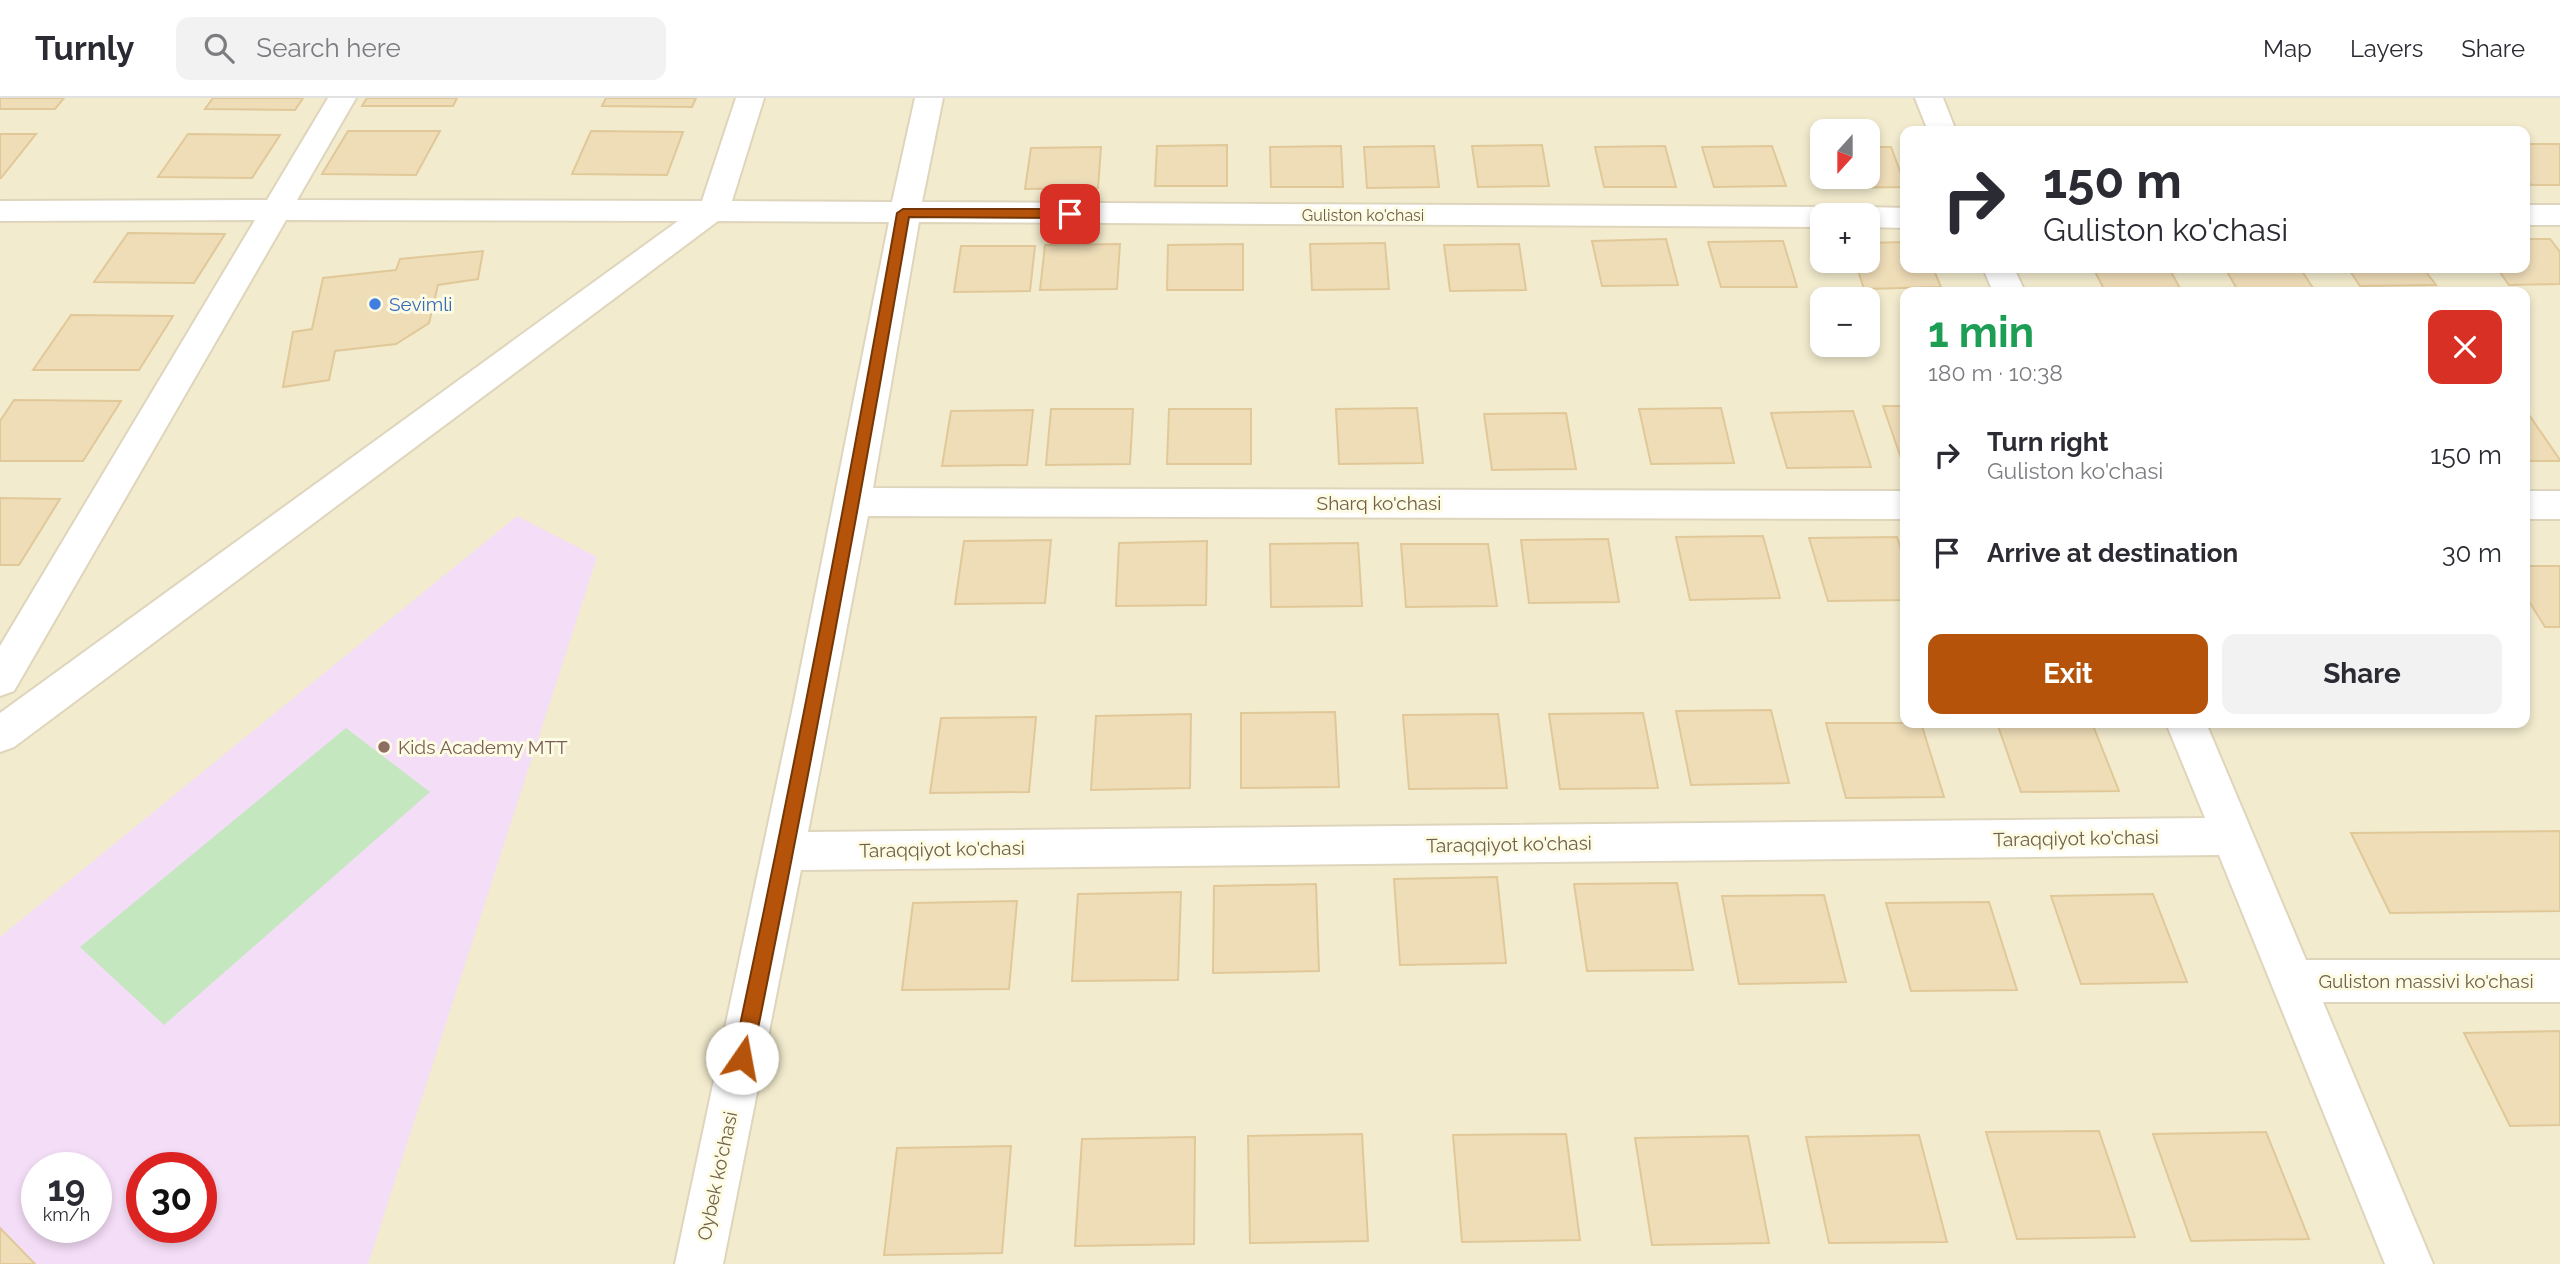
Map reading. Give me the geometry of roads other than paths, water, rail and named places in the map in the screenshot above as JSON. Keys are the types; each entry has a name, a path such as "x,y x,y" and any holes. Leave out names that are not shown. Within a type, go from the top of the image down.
{"street":[{"path":"0,680 342,98"},
{"path":"0,685 10,728 714,209 750,98"},
{"name":"Oybek ko'chasi","path":"699,1264 786,851 853,502 903,213 929,98"},
{"path":"1928,98 1940,126"},
{"name":"Guliston ko'chasi","path":"0,211 714,209 903,213 1810,217"},
{"path":"2530,215 2560,215"},
{"path":"1880,217 1900,218"},
{"name":"Sharq ko'chasi","path":"853,502 1900,505"},
{"path":"2530,505 2560,505"},
{"path":"2188,728 2409,1264"},
{"name":"Taraqqiyot ko'chasi","path":"786,851 2233,836"},
{"name":"Guliston massivi ko'chasi","path":"2292,981 2560,981"}],"place":[{"name":"Sevimli","path":"375,304"},
{"name":"Kids Academy MTT","path":"384,747"}]}
